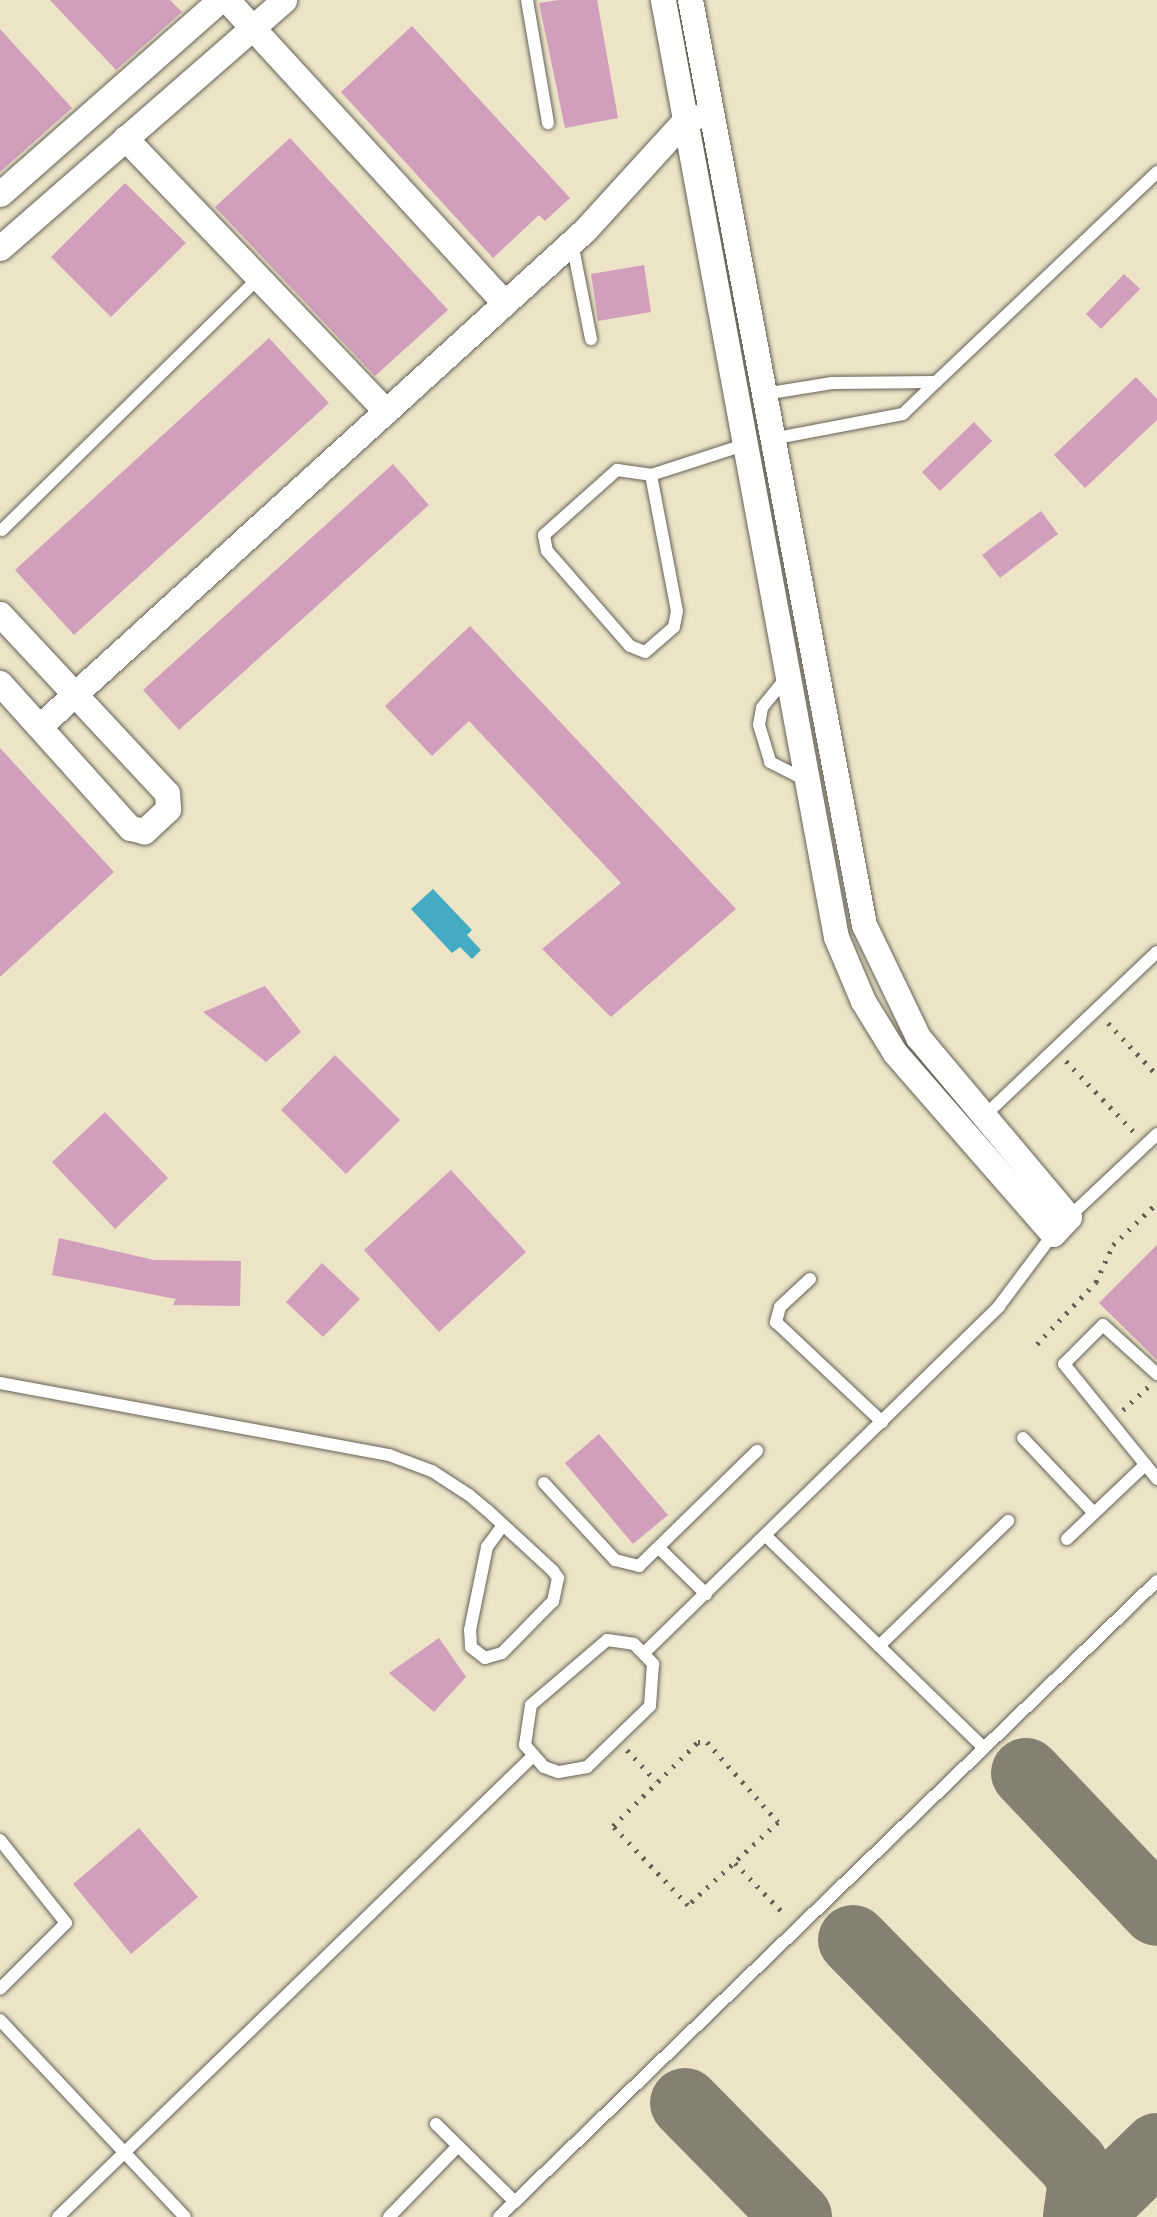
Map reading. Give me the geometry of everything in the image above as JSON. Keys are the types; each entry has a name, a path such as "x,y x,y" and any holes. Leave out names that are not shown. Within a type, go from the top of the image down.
{"street":[{"path":"0,194 224,0 505,303"},
{"path":"0,248 284,0"},
{"path":"664,0 827,903 862,1001 912,1074 1061,1225"},
{"path":"690,0 864,925 901,1010 1061,1225"},
{"path":"40,725 572,242 685,120 711,113"},
{"path":"126,138 386,411"},
{"path":"736,400 764,394"},
{"path":"744,445 772,439"},
{"path":"0,614 170,798 168,808 144,831 130,828 0,684"}],"lane":[{"path":"527,0 548,123"},
{"path":"772,439 903,414 1157,172"},
{"path":"572,242 591,339"},
{"path":"2,530 258,278"},
{"path":"764,394 832,383 936,382"},
{"path":"650,475 677,611 674,627 645,652 630,646 544,542 618,470 650,475 744,445"},
{"path":"786,678 762,708 759,726 770,762 805,780"},
{"path":"982,1118 1157,952"},
{"path":"645,1652 1000,1306 1061,1225 1157,1134"},
{"path":"810,1280 780,1307 776,1322 882,1422"},
{"path":"1157,1376 1103,1325 1069,1353 1066,1370 1157,1479"},
{"path":"0,1383 390,1455 451,1482 503,1525 552,1571 560,1586 553,1602 502,1654 485,1658 471,1647 470,1630 487,1547 503,1525"},
{"path":"1023,1438 1094,1513"},
{"path":"544,1483 622,1565 639,1566 757,1451"},
{"path":"1067,1539 1146,1465"},
{"path":"879,1646 1008,1522"},
{"path":"766,1536 984,1748"},
{"path":"659,1548 706,1594"},
{"path":"500,2217 1157,1580"},
{"path":"607,1640 645,1652 657,1678 656,1693 616,1739 573,1772 558,1772 532,1757 522,1731 531,1704 584,1653 607,1640"},
{"path":"58,2217 532,1757"},
{"path":"0,1840 66,1923 0,1989"},
{"path":"0,2020 185,2217"},
{"path":"436,2124 515,2202"},
{"path":"388,2217 458,2146"}],"path":[{"path":"1096,1010 1157,1075"},
{"path":"1054,1049 1146,1144"},
{"path":"1038,1344 1096,1282 1113,1245 1157,1203"},
{"path":"1110,1424 1157,1376"},
{"path":"616,1739 656,1781"},
{"path":"698,1742 708,1742 777,1818 735,1863 691,1903 681,1902 612,1826 698,1742"},
{"path":"735,1863 798,1928"}],"water":[{"path":"433,889 472,930 467,935 481,950 472,959 460,947 452,953 411,909"}],"building":[{"path":"50,0 170,0 182,12 116,70"},
{"path":"597,0 618,118 565,128 539,3"},
{"path":"412,26 570,198 545,221 539,215 493,258 341,92"},
{"path":"0,29 72,108 0,172"},
{"path":"290,138 448,310 375,376 215,207"},
{"path":"125,183 186,243 111,317 51,257"},
{"path":"644,265 651,312 598,321 591,274"},
{"path":"1124,274 1140,289 1101,329 1086,314"},
{"path":"269,338 329,403 74,635 15,570"},
{"path":"1136,377 1157,399 1157,420 1085,488 1054,455"},
{"path":"974,422 992,441 940,491 922,472"},
{"path":"393,464 429,505 179,730 143,690"},
{"path":"1041,511 1058,534 1000,578 982,555"},
{"path":"470,626 736,909 611,1017 542,949 621,883 469,721 432,756 385,706"},
{"path":"0,748 114,872 0,977"},
{"path":"265,986 301,1032 266,1062 203,1012"},
{"path":"335,1055 400,1120 346,1174 281,1110"},
{"path":"105,1112 168,1178 115,1229 52,1162"},
{"path":"451,1170 526,1252 439,1332 364,1250"},
{"path":"59,1238 154,1260 241,1261 240,1306 173,1305 176,1299 52,1275"},
{"path":"1157,1245 1157,1360 1099,1303"},
{"path":"322,1263 360,1299 323,1337 286,1302"},
{"path":"599,1434 668,1515 633,1544 565,1463"},
{"path":"439,1638 466,1677 434,1712 389,1673"},
{"path":"139,1828 198,1897 131,1954 73,1884"}],"taxiway":[{"path":"1026,1773 1157,1911"},
{"path":"853,1940 1073,2164 1083,2181 1078,2217"},
{"path":"685,2103 797,2217"},
{"path":"1086,2217 1157,2148"}]}
